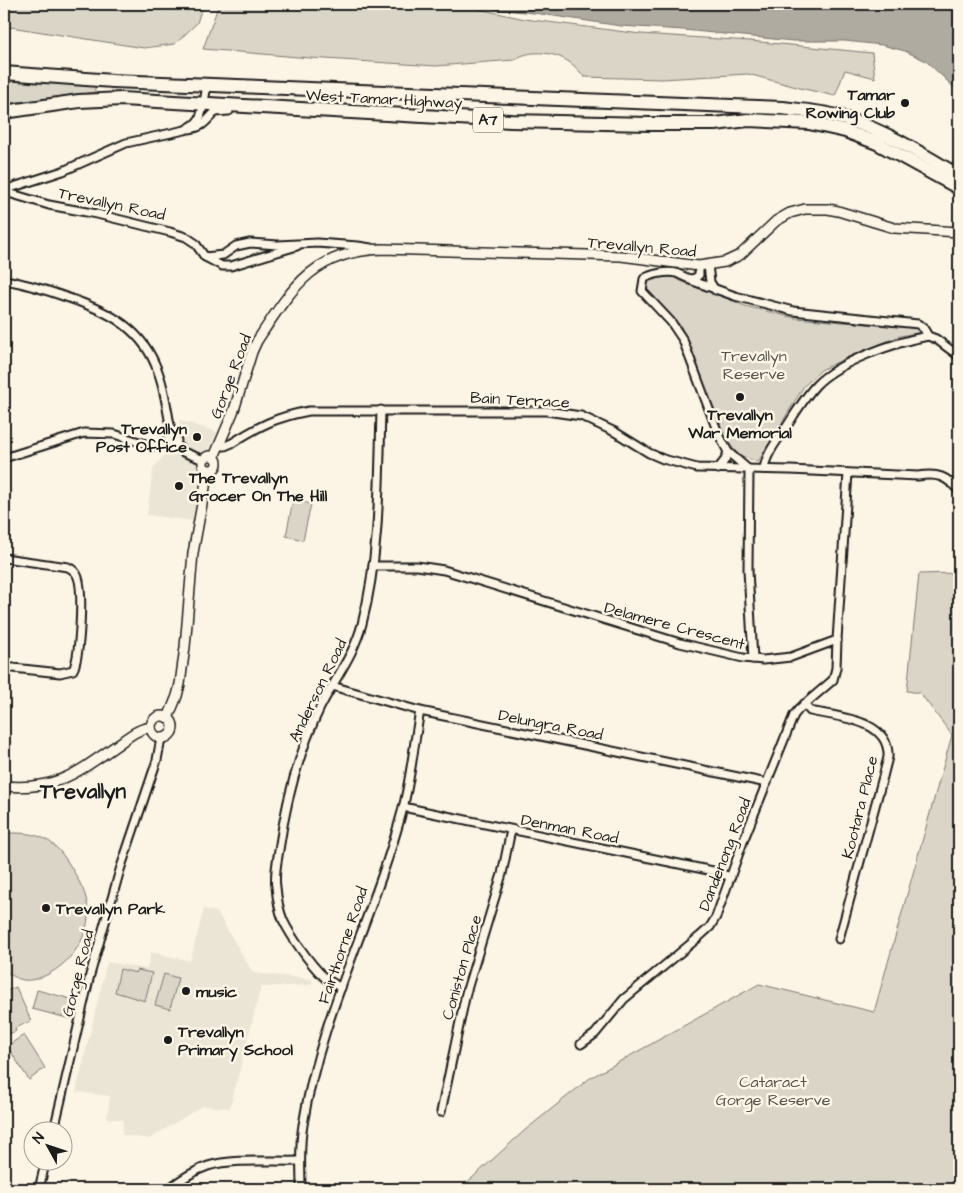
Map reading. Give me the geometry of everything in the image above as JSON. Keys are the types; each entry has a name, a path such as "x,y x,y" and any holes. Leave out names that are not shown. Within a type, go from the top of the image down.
{"highway":[{"name":"West Tamar Highway","path":"4,73 113,81 756,107 808,111 828,114 870,128 903,144 959,176"},
{"name":"West Tamar Highway","path":"4,112 99,99 594,124 715,124 748,120 809,123 845,131 876,142 959,188"}],"street":[{"path":"185,130 195,124 200,118 207,84"},
{"path":"5,189 63,172 126,143 198,128 206,123 215,112 277,113 291,108"},
{"name":"Trevallyn Road","path":"5,189 12,194 50,205 98,214 186,237 194,243 205,257 222,266 231,266 301,245"},
{"name":"Trevallyn Road","path":"205,257 223,255 236,246 250,243 278,245 317,243 358,246 377,250 621,256 703,266 725,262 740,255 783,217 805,209 838,211 905,230 959,232"},
{"name":"Gorge Road","path":"214,457 234,410 257,341 293,288 312,270 332,259 354,252 377,250"},
{"path":"689,279 696,278 703,266"},
{"path":"703,266 716,290"},
{"path":"753,659 748,570 749,470 728,452 705,401 683,340 672,322 642,291 644,279 648,276 672,272 716,290 793,311 918,324 928,336"},
{"path":"4,280 35,286 91,306 110,314 134,333 143,342 156,365 172,435 177,439 176,444 183,452 204,460"},
{"path":"764,469 768,455 806,397 818,383 834,372 862,357 891,345 928,336 936,339 959,356"},
{"name":"Anderson Road","path":"342,988 319,972 289,931 282,919 275,885 282,830 298,765 310,731 332,686 357,642 369,592 376,555 381,410"},
{"name":"Bain Terrace","path":"219,446 232,443 260,426 289,414 309,411 502,410 564,413 597,422 663,459 697,468 918,476 936,474 944,478 959,491"},
{"path":"4,458 84,433 114,434 152,446 167,443 171,446 176,444"},
{"path":"167,443 167,438 172,435"},
{"path":"718,470 728,452"},
{"path":"208,456 214,457 218,465 213,470 208,471 203,465 204,460 208,456"},
{"path":"168,718 177,696 181,675 193,553 208,471"},
{"path":"837,640 848,473"},
{"path":"4,558 68,567 74,570 77,575 82,596 77,659 73,670 60,673 4,667"},
{"name":"Delamere Crescent","path":"374,566 416,566 444,570 680,643 753,659 791,657 837,640"},
{"name":"Dandenong Road","path":"581,1044 594,1034 624,999 710,927 716,917 794,715 804,704 833,680 836,668 837,640"},
{"name":"Delungra Road","path":"332,686 420,711 767,783"},
{"name":"Kootara Place","path":"804,704 810,711 866,723 879,733 886,747 888,757 839,939"},
{"name":"Fairthorne Road","path":"301,1189 302,1127 311,1080 403,807 420,711"},
{"path":"158,717 168,718 173,723 173,730 168,736 161,738 155,736 151,727 153,721 158,717"},
{"path":"4,786 37,787 63,780 139,730 151,727"},
{"name":"Gorge Road","path":"56,1120 93,966 127,846 156,760 161,738"},
{"name":"Denman Road","path":"403,807 687,866 731,877"},
{"name":"Coniston Place","path":"441,1112 466,993 502,874 511,830"},
{"path":"168,1189 184,1177 208,1166 224,1162 300,1161"},
{"path":"39,1189 44,1170"}],"shaded area":[{"path":"468,4 959,4 959,92 926,61 905,51 882,45 845,41 793,41 621,26"},
{"path":"179,420 217,432 209,451 202,454 193,521 147,515 153,469 167,452 177,444 180,436"},
{"name":"Trevallyn Primary School","path":"204,909 217,912 253,973 312,979 312,985 261,987 230,1108 202,1106 149,1139 122,1135 123,1120 107,1118 110,1096 76,1092 107,962 147,969 151,952 190,961"}],"green space":[{"path":"4,4 203,4 197,23 175,44 144,48 4,26"},
{"path":"219,4 455,4 525,19 641,34 750,41 872,53 875,78 845,70 835,96 748,74 662,79 584,77 567,61 544,53 528,54 514,60 436,66 203,49"},
{"path":"4,79 95,86 95,92 4,104"},
{"name":"Trevallyn Reserve","path":"674,276 745,306 795,318 921,330 917,333 900,336 850,356 821,370 804,386 758,462 739,456 723,435 690,344 680,325 646,290 648,282 653,278"},
{"path":"293,500 311,504 303,540 286,536"},
{"name":"Cataract Gorge Reserve","path":"959,573 959,1189 460,1189 524,1131 590,1078 759,984 874,1012 952,735 920,693 907,691 919,574"},
{"name":"Trevallyn Park","path":"13,833 40,837 54,845 65,858 77,878 85,894 88,906 85,933 75,951 60,967 42,977 31,980 18,979 4,970 4,834"},
{"path":"120,969 136,973 137,970 152,973 145,1001 115,992"},
{"path":"164,974 178,978 170,1009 155,1005"},
{"path":"16,987 31,1021 15,1028 16,1031 4,1036 4,992"},
{"path":"37,990 75,1000 71,1019 32,1009"},
{"path":"24,1035 45,1068 29,1080 7,1046"}],"place":[{"name":"Tamar Rowing Club","path":"905,103"},
{"name":"Trevallyn War Memorial","path":"740,397"},
{"name":"Trevallyn Post Office","path":"197,437"},
{"name":"The Trevallyn Grocer On The Hill","path":"179,486"},
{"name":"Trevallyn Park","path":"46,908"},
{"name":"music","path":"186,991"},
{"name":"Trevallyn Primary School","path":"168,1040"}],"district":[{"name":"Trevallyn","path":"83,791"}]}
